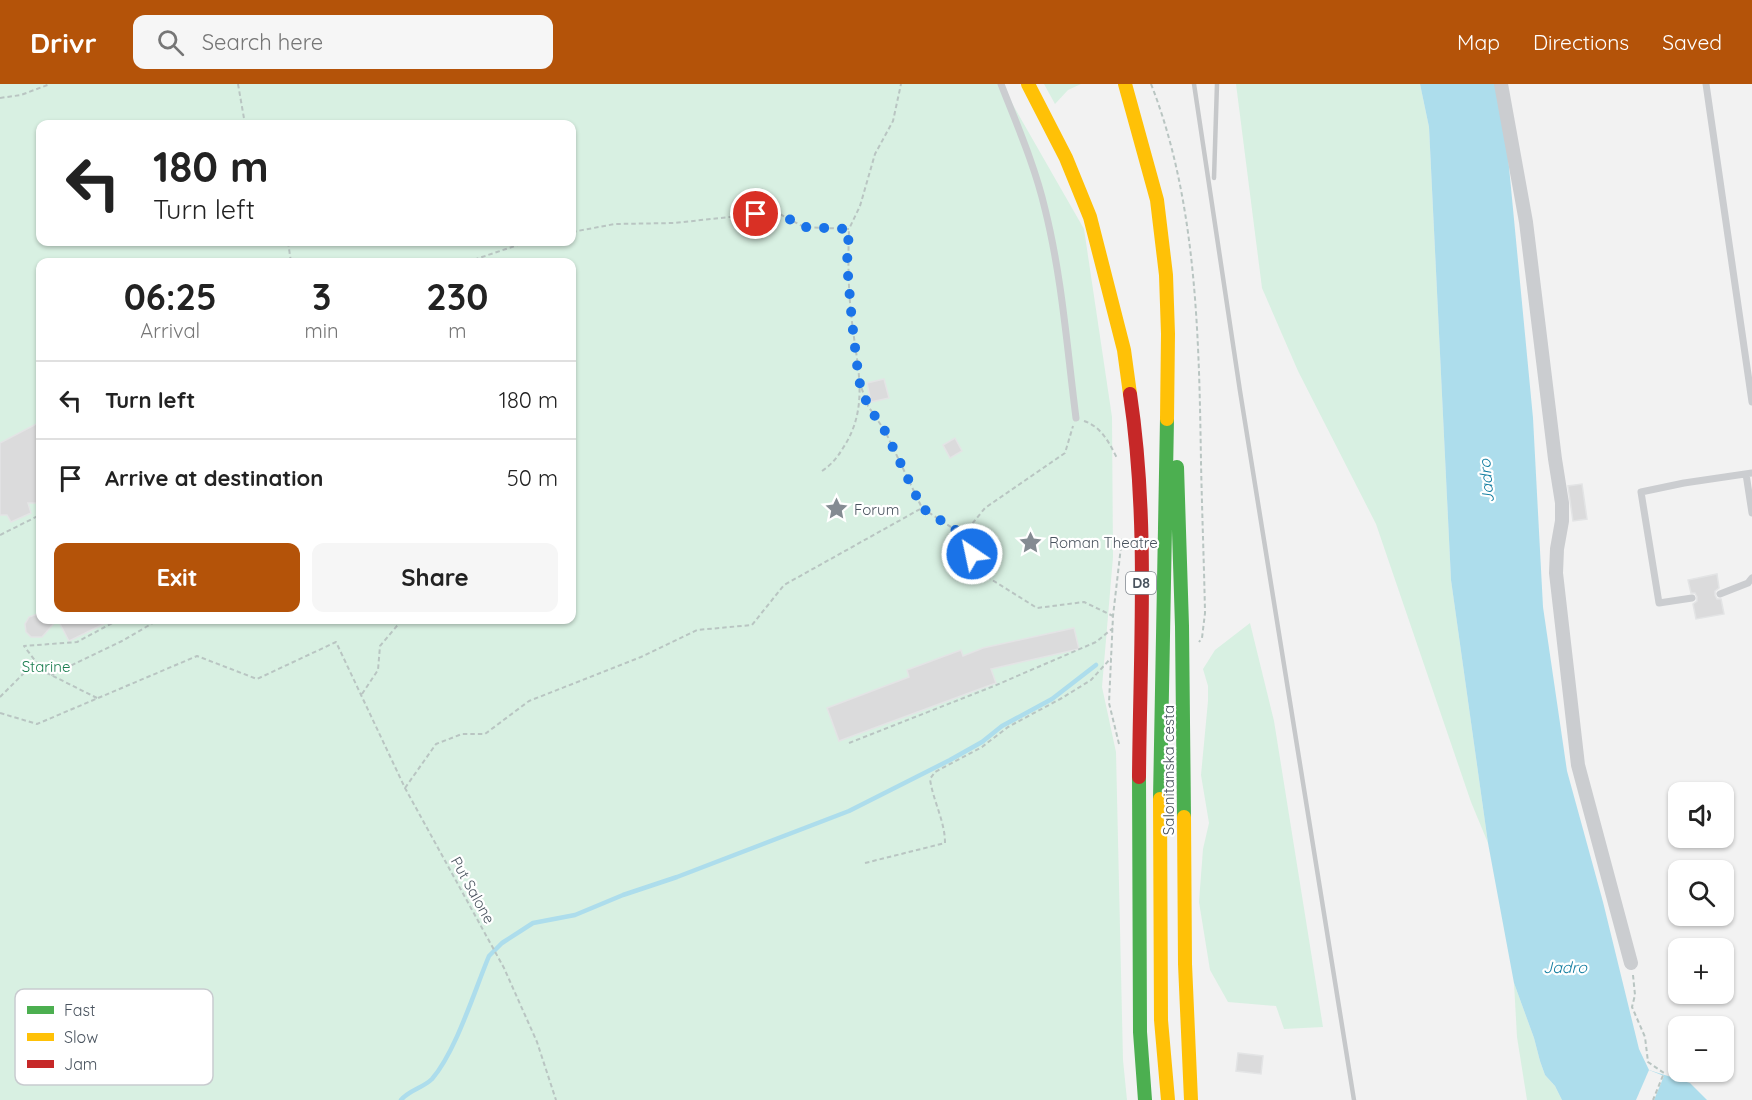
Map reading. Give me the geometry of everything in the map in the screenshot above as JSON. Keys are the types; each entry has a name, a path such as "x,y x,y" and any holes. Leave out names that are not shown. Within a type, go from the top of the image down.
{"main road":[{"name":"D8","path":"1028,84 1066,158 1090,217 1124,350 1135,425 1142,544 1138,811 1140,1032 1145,1100"},
{"name":"D8","path":"1125,84 1157,200 1166,275 1168,334 1160,818 1161,1020 1168,1100"},
{"name":"Salonitanska cesta","path":"1166,444 1174,455 1178,468 1184,657 1185,771 1182,885 1186,1039 1191,1100"}],"street":[{"path":"1501,84 1526,222 1562,503 1556,573 1578,765 1631,963"}],"lane":[{"path":"1001,84 1046,210 1062,300 1076,418"},
{"path":"1706,84 1752,402"},
{"path":"1692,598 1659,603 1641,492 1684,483 1749,474 1752,513"},
{"path":"1720,594 1748,583 1752,578"}],"path":[{"path":"0,98 21,95 50,84"},
{"path":"238,84 244,120"},
{"path":"822,471 833,464 851,435 859,413 859,381 847,263 849,229 860,206 875,154 893,121 901,84"},
{"path":"1151,84 1177,174 1193,277 1196,315 1205,613 1202,638 1184,657"},
{"path":"576,231 615,224 674,223 776,212 804,227 849,229"},
{"path":"479,258 514,246"},
{"path":"859,381 868,406 885,431 922,508 963,535 981,573 1037,608 1084,602 1113,616"},
{"path":"963,535 985,508 1065,453 1076,418"},
{"path":"405,788 436,744 462,734 484,734 529,701 641,657 697,630 752,625 784,585 922,508"},
{"path":"0,535 36,517"},
{"path":"97,698 43,671 24,646 77,642 111,624"},
{"path":"51,675 151,624"},
{"path":"362,694 378,670 380,646 399,624"},
{"path":"849,743 1070,654 1096,642 1113,628"},
{"name":"Put Salone","path":"97,698 197,656 257,679 336,642 405,788 504,969 537,1042 556,1100"},
{"path":"865,863 945,843 945,831 932,793 930,779 934,772 982,747 1008,727 1091,680 1111,658"},
{"path":"0,697 36,661"},
{"path":"0,713 37,724 97,698"},
{"path":"1631,963 1635,995 1632,1007 1645,1037 1648,1062 1664,1073 1653,1100"}],"green space":[{"name":"Starine","path":"0,84 1001,84 1084,229 1112,417 1113,557 1102,687 1116,752 1123,1060 1127,1100 0,1100"},
{"path":"1044,84 1081,84 1068,90 1055,104"},
{"path":"1236,84 1420,84 1429,127 1451,580 1488,843 1471,802 1376,524 1298,371 1262,288"},
{"path":"1250,623 1274,721 1323,1027 1284,1029 1276,1006 1228,1002 1210,970 1199,902 1203,849 1209,823 1201,775 1208,701 1208,686 1203,669 1215,650"},
{"path":"1514,983 1545,1075 1555,1086 1562,1100 1527,1100 1517,1037"}],"water":[{"name":"Jadro","path":"1420,84 1496,84 1507,146 1533,418 1543,607 1567,771 1603,902 1639,1049 1649,1070 1668,1076 1668,1082 1690,1083 1707,1100 1562,1100 1555,1086 1545,1075 1514,983 1488,843 1451,580 1429,127"}],"pier":[{"path":"1649,1070 1664,1076 1654,1100 1636,1100"}],"building":[{"path":"884,379 889,398 871,402 867,383"},
{"path":"36,424 36,503 28,503 31,513 11,522 7,515 0,515 0,443"},
{"path":"955,438 962,451 950,458 943,445"},
{"path":"1582,484 1587,519 1573,521 1568,486"},
{"path":"1717,574 1719,588 1715,591 1715,595 1717,599 1721,599 1724,614 1696,619 1693,604 1697,601 1697,597 1695,593 1691,593 1688,580"},
{"path":"36,614 36,624 53,624 42,637 31,637 26,632 25,624 29,617"},
{"path":"60,624 104,624 69,641"},
{"path":"1074,628 1079,649 991,669 996,683 839,741 827,708 909,677 907,670 961,650 963,656 983,648"},
{"path":"1238,1053 1263,1056 1261,1074 1236,1071"}],"waterway":[{"path":"401,1100 432,1079 441,1067 457,1037 489,956 502,943 533,923 575,915 849,811 982,742 1002,726 1052,699 1096,665"}],"railway":[{"path":"1194,84 1240,391 1354,1100"},
{"path":"1214,178 1217,84"}],"traffic: fast":[{"path":"1160,799 1167,419"},
{"path":"1177,467 1182,626 1184,817"},
{"path":"1139,777 1140,1032 1145,1100"}],"traffic: slow":[{"path":"1028,84 1066,158 1090,217 1124,350 1130,394"},
{"path":"1125,84 1157,200 1166,275 1167,419"},
{"path":"1160,799 1161,1020 1168,1100"},
{"path":"1184,817 1185,964 1191,1100"}],"traffic: jam":[{"path":"1130,394 1140,489 1142,633 1139,777"}],"place":[{"name":"Forum","path":"836,509"},
{"name":"Roman Theatre","path":"1031,542"}],"route":[{"path":"756,214 776,212 804,227 849,229 847,263 852,322 859,381 868,406 885,431 922,508 963,535 972,554"}]}
